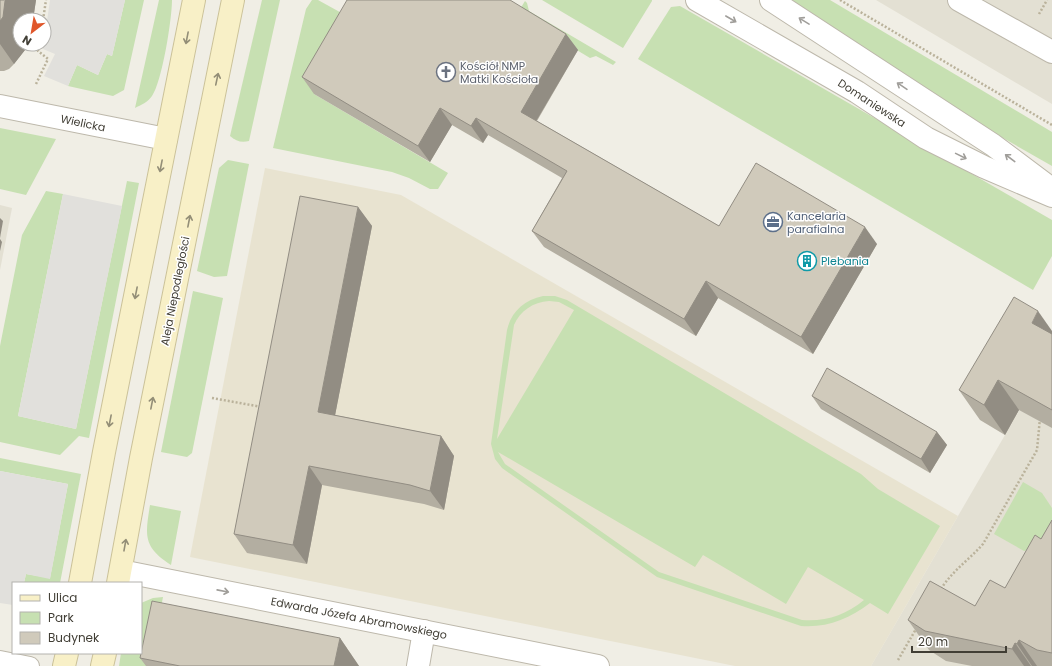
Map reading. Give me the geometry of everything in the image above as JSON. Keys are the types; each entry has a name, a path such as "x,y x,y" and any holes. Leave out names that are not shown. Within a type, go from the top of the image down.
{"main road":[{"path":"80,582 104,452 194,0"},
{"name":"Aleja Niepodległości","path":"119,577 141,458 233,0"},
{"path":"64,666 67,654"},
{"path":"102,666 105,654"}],"street":[{"name":"Domaniewska","path":"697,0 857,92 926,138 984,167 1052,196"},
{"path":"771,0 993,145 1052,190"},
{"path":"959,0 1052,52"},
{"name":"Wielicka","path":"0,106 166,139"},
{"name":"Edwarda Józefa Abramowskiego","path":"119,577 424,631 598,666"},
{"path":"418,666 424,631"}],"lane":[{"path":"0,660 30,666"}],"path":[{"path":"44,12 46,0"},
{"path":"840,0 1052,125"},
{"path":"36,84 48,59 39,52"},
{"path":"212,398 268,408"},
{"path":"937,595 945,582 960,565 973,555 983,544 1037,450 1039,419 1042,414"},
{"path":"898,660 918,627"}],"shaded area":[{"path":"50,0 125,0 112,56 107,54 98,75 77,65 68,86 44,76 55,54 50,52 52,52 52,12 48,12"},
{"path":"876,0 1052,0 1052,104"},
{"path":"265,168 401,195 958,516 871,666 735,666 190,557"},
{"path":"63,194 122,206 76,429 18,416"},
{"path":"0,205 12,208 0,270"},
{"path":"1052,354 1052,666 871,666 1005,435"},
{"path":"0,471 68,484 50,579 26,574 24,582 12,582 12,605 0,603"}],"green space":[{"path":"125,0 144,0 124,90 113,96 68,86 77,65 98,75 107,54 112,56"},
{"path":"159,0 172,0 172,9 163,64 156,89 152,96 146,102 135,108"},
{"path":"262,0 280,0 249,141 241,142 230,136"},
{"path":"312,0 318,0 356,21 314,94 448,173 438,189 430,189 409,178 392,172 273,148 306,9"},
{"path":"542,0 652,0 652,1 623,48"},
{"path":"792,0 830,0 1052,132 1052,166 968,118 863,50"},
{"path":"525,1 529,11 616,62 613,65 596,56 590,58 517,14"},
{"path":"680,6 1052,220 1052,256 1033,290 638,59 671,7"},
{"path":"0,128 56,139 26,195 0,189"},
{"path":"228,160 249,164 227,276 214,277 197,271 219,168"},
{"path":"127,181 139,183 89,438 79,436 60,455 0,442 0,346 22,235 46,191 63,194 18,416 76,429"},
{"path":"193,291 223,298 192,453 187,457 161,452"},
{"path":"543,296 555,296 567,300 861,474 878,489 940,526 888,614 870,603 854,614 829,624 820,626 801,626 657,577 502,468 495,459 491,444 507,330 515,312 530,300","holes":["549,301 559,302 574,310 497,439 514,325 520,315 532,305","498,452 695,567 703,555 786,604 808,567 864,600 850,610 827,619 802,620 659,572 505,464"]},
{"path":"0,458 81,474 60,582 24,582 26,574 50,578 68,484 0,471"},
{"path":"1023,482 1042,493 1052,508 1052,531 1042,547 1024,551 994,534"},
{"path":"150,505 181,511 171,565 155,552 148,540 147,525"},
{"path":"163,597 150,666 119,666 121,654 142,654 142,603 153,598"}],"building":[{"path":"0,0 6,0 3,17 0,21"},
{"path":"347,0 510,0 566,34 521,112 719,226 756,163 865,227 801,337 706,281 684,319 532,231 567,171 476,118 471,126 440,108 418,146 302,77"},
{"path":"300,196 358,207 318,412 441,436 430,491 410,485 309,466 293,545 234,534"},
{"path":"1014,297 1038,311 1032,323 1052,334 1052,410 998,380 984,405 959,390"},
{"path":"827,368 937,432 921,459 812,396"},
{"path":"1052,520 1052,653 1037,650 1019,640 1017,644 1015,643 1012,649 925,631 908,620 930,581 975,606 990,580 1005,588 1035,535 1041,539"},
{"path":"152,601 340,638 334,666 180,666 140,658"}],"place":[{"name":"Kościół NMP Matki Kościoła","path":"446,72"},
{"name":"Kancelaria parafialna","path":"773,222"},
{"name":"Plebania","path":"807,261"}]}
